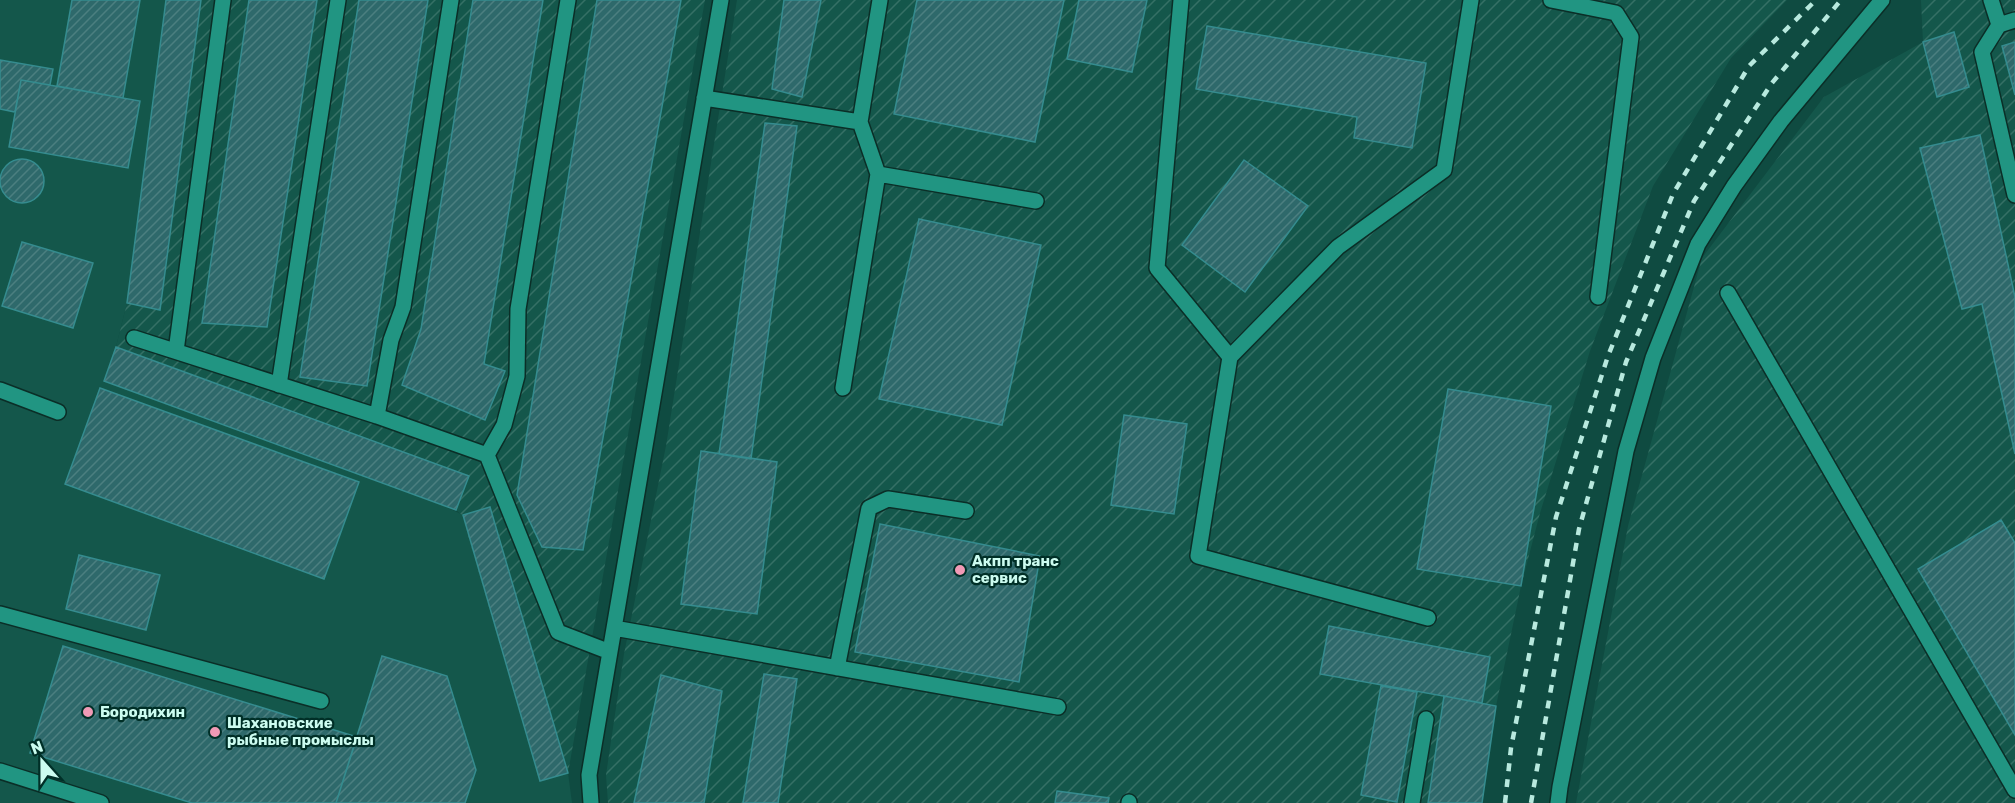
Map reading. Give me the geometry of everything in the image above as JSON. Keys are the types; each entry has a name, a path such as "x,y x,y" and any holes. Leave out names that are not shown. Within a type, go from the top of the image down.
{"street":[{"path":"176,351 223,0"},
{"path":"279,385 338,0"},
{"path":"377,416 391,340 403,307 451,0"},
{"path":"486,454 504,425 518,376 518,309 568,0"},
{"path":"591,803 589,775 721,0"},
{"path":"843,388 878,174 860,122 880,0"},
{"path":"1181,0 1156,268 1230,357"},
{"path":"1428,618 1198,556 1230,357 1338,247 1444,170 1471,0"},
{"path":"1551,0 1616,13 1631,37 1598,297"},
{"path":"1558,803 1626,451 1653,358 1698,244 1734,186 1781,121 1882,0"},
{"path":"1991,0 1999,25"},
{"path":"2015,20 1999,25 1982,52 2015,195"},
{"path":"704,98 860,122"},
{"path":"878,174 1036,201"},
{"path":"1728,294 2015,790"},
{"path":"134,338 377,416 486,454 558,632 610,652"},
{"path":"0,390 58,412"},
{"path":"837,668 869,508 888,499 966,511"},
{"path":"0,614 321,701"},
{"path":"614,628 1058,707"},
{"path":"1412,803 1426,719"},
{"path":"0,771 101,803"}],"shaded area":[{"path":"0,0 166,0 127,303 116,347 463,515 540,780 568,773 572,803 0,803"},
{"path":"166,0 705,0 568,773 540,781 462,515 456,510 104,381 116,347 127,303"},
{"path":"737,0 1787,0 1731,58 1653,186 1590,351 1540,513 1521,586 1496,706 1482,803 608,803 606,775 624,654 666,446"},
{"path":"1921,0 2015,0 2015,803 1576,803 1628,526 1702,258 1824,97 1923,42"}],"building":[{"path":"72,0 140,0 123,98 57,86"},
{"path":"166,0 201,0 160,310 127,303"},
{"path":"249,0 317,0 267,327 202,323"},
{"path":"359,0 428,0 367,386 300,377"},
{"path":"473,0 543,0 484,364 505,371 485,420 402,385 421,329"},
{"path":"597,0 681,0 583,550 542,547 517,495"},
{"path":"784,0 821,0 802,97 772,89"},
{"path":"917,0 1064,0 1035,142 894,114"},
{"path":"1079,0 1147,0 1132,72 1067,59"},
{"path":"1207,26 1426,63 1412,148 1354,138 1357,117 1196,89"},
{"path":"1954,32 1969,87 1937,97 1923,42"},
{"path":"2015,42 2015,95 2002,46"},
{"path":"0,60 53,69 50,85 21,80 15,112 0,109"},
{"path":"21,80 140,101 128,168 9,147"},
{"path":"765,123 797,126 751,459 719,454"},
{"path":"1980,135 2015,297 2015,454 1982,304 1962,309 1920,148"},
{"path":"22,159 31,160 38,165 43,172 43,190 38,197 31,202 22,203 13,202 6,197 1,190 0,181 1,172 6,165 13,160"},
{"path":"1244,160 1308,206 1245,292 1182,245"},
{"path":"919,219 1041,245 1002,425 879,399"},
{"path":"22,242 93,263 73,328 2,306"},
{"path":"116,347 469,476 456,510 104,381"},
{"path":"100,388 359,482 324,579 65,484"},
{"path":"1448,389 1551,406 1521,586 1417,569"},
{"path":"1124,415 1187,424 1174,514 1111,505"},
{"path":"701,451 777,462 757,614 681,604"},
{"path":"490,507 568,773 540,781 463,515"},
{"path":"2001,520 2015,543 2015,735 1918,569"},
{"path":"880,524 1040,556 1019,682 855,652"},
{"path":"79,555 160,575 146,630 66,609"},
{"path":"1329,626 1490,657 1482,703 1320,674"},
{"path":"63,646 357,737 336,803 192,803 30,753"},
{"path":"382,656 447,676 476,770 465,803 336,803"},
{"path":"764,674 797,679 778,803 743,803"},
{"path":"661,675 722,691 704,803 634,803"},
{"path":"1381,686 1417,692 1397,802 1361,795"},
{"path":"1444,696 1496,706 1482,803 1428,803"},
{"path":"1057,791 1109,798 1108,803 1055,803"}],"railway":[{"path":"1505,803 1511,748 1556,517 1608,356 1673,194 1749,66 1816,0"},
{"path":"1531,803 1579,529 1626,362 1694,201 1772,83 1841,0"}],"place":[{"name":"Акпп транс сервис","path":"960,570"},
{"name":"Бородихин","path":"88,712"},
{"name":"Шахановские рыбные промыслы","path":"215,732"}]}
